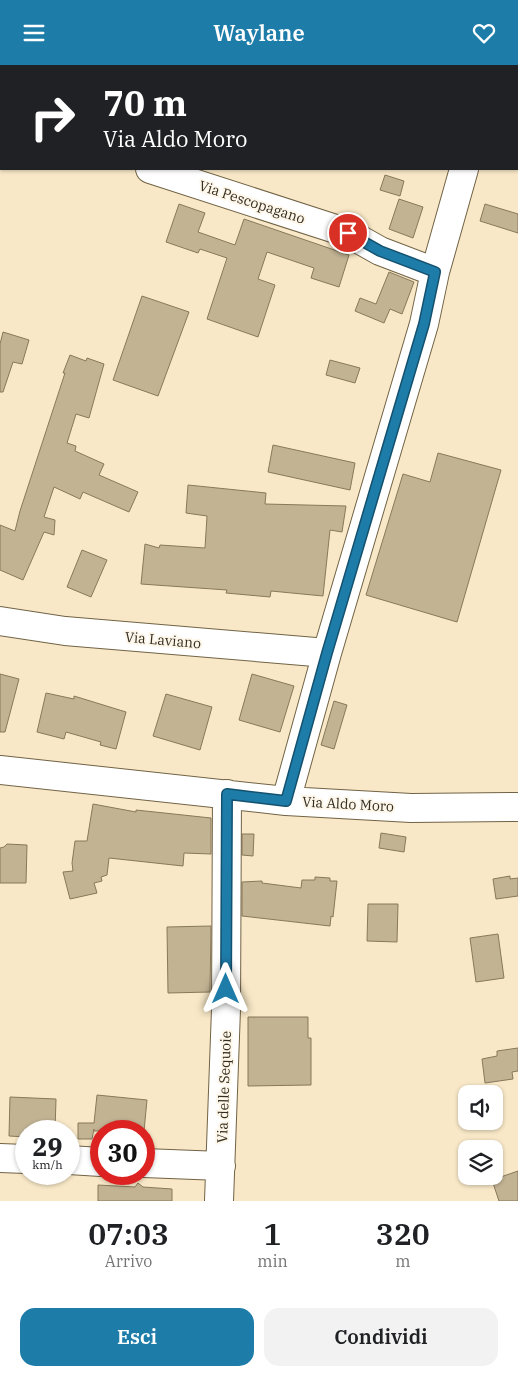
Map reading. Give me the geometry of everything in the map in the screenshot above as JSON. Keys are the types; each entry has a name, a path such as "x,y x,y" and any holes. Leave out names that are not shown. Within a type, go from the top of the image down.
{"street":[{"name":"Via Pescopagano","path":"153,170 348,233 380,251 435,272"},
{"path":"286,801 327,653 424,324 435,272 464,170"},
{"name":"Via Laviano","path":"0,621 65,631 327,653"},
{"name":"Via Aldo Moro","path":"0,770 286,801 411,808 518,807"},
{"name":"Via delle Sequoie","path":"220,1201 226,1009 227,794"},
{"path":"0,1158 15,1159"},
{"path":"155,1163 221,1166"}],"building":[{"path":"385,175 404,181 400,196 380,190"},
{"path":"399,199 423,207 413,238 389,229"},
{"path":"179,204 205,213 198,232 235,245 244,219 349,255 339,287 311,278 314,268 267,252 258,279 275,285 258,337 207,319 227,258 200,249 198,253 166,242"},
{"path":"485,204 518,214 518,233 480,221"},
{"path":"389,272 414,282 402,314 390,309 384,323 355,311 360,298 376,304"},
{"path":"142,296 189,312 158,396 113,380"},
{"path":"3,332 29,340 22,364 13,362 3,392 0,392 0,344"},
{"path":"70,355 86,361 87,358 104,364 89,418 76,414 67,443 76,446 75,451 104,464 99,475 138,492 129,512 83,492 80,499 54,487 44,517 55,520 54,535 44,532 23,580 0,570 0,525 15,531"},
{"path":"330,360 360,368 355,383 326,375"},
{"path":"273,445 355,463 350,490 268,472"},
{"path":"438,453 501,470 457,622 366,595 403,474 430,482"},
{"path":"188,485 266,493 265,504 346,506 342,532 330,530 323,596 271,591 270,597 226,593 227,590 141,584 145,544 159,548 160,545 205,548 207,516 186,513"},
{"path":"82,550 107,560 91,597 67,587"},
{"path":"0,674 19,679 5,732 0,732"},
{"path":"252,674 294,686 280,732 239,720"},
{"path":"46,693 74,699 74,696 126,712 116,749 100,745 101,742 66,732 64,739 37,732"},
{"path":"166,694 212,707 200,750 153,736"},
{"path":"334,701 347,705 334,749 321,745"},
{"path":"93,804 136,812 136,810 211,818 211,854 184,853 183,866 109,858 107,875 101,877 102,881 94,883 97,893 70,899 63,872 73,871 72,863 75,841 87,841"},
{"path":"381,833 406,837 404,852 379,848"},
{"path":"242,834 254,834 253,856 242,855"},
{"path":"7,844 27,845 26,883 0,883 0,848"},
{"path":"510,876 510,879 518,878 518,896 496,899 493,879"},
{"path":"315,877 330,878 330,881 337,881 333,917 331,916 330,926 242,916 242,882 262,881 262,883 301,888 302,880 315,880"},
{"path":"368,904 398,904 397,942 367,941"},
{"path":"211,926 210,992 168,993 167,927"},
{"path":"498,934 504,978 476,982 470,938"},
{"path":"248,1017 308,1017 308,1038 311,1038 311,1085 248,1086"},
{"path":"518,1048 518,1071 512,1072 513,1079 485,1083 482,1059 497,1056 497,1051"},
{"path":"97,1095 147,1100 145,1120 94,1120"},
{"path":"10,1097 56,1099 55,1120 15,1120 15,1136 9,1136"},
{"path":"80,1123 90,1123 90,1139 80,1139"},
{"path":"518,1171 518,1201 499,1201 494,1185 503,1185 503,1176"},
{"path":"98,1185 135,1187 140,1185 143,1187 172,1189 172,1201 98,1201"}],"route":[{"path":"226,989 227,794 286,801 327,653 424,324 435,272 380,251 348,233"}]}
